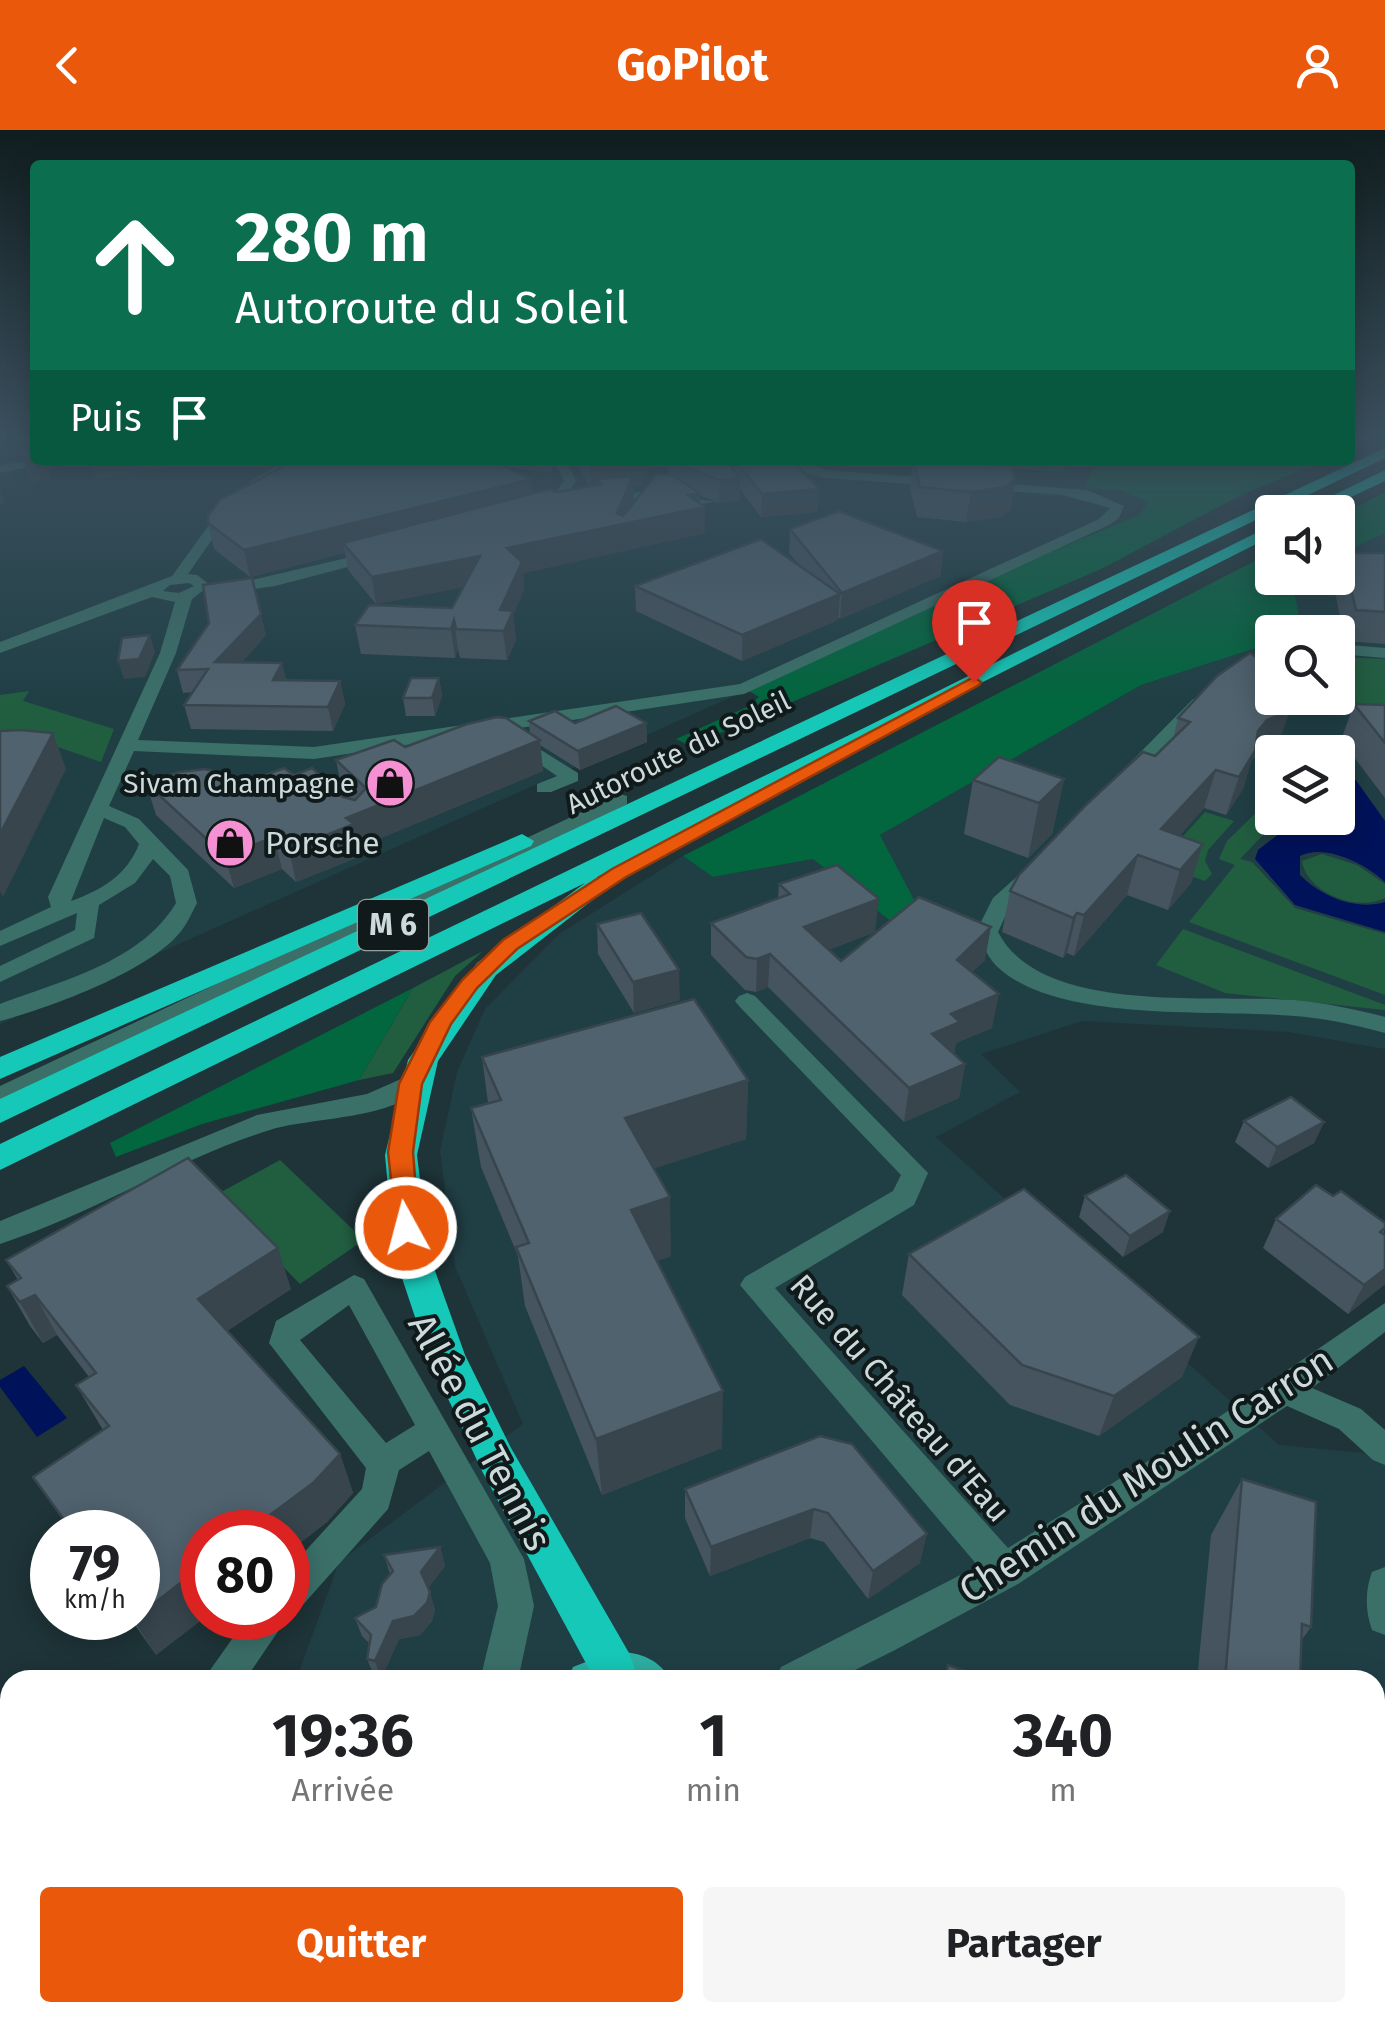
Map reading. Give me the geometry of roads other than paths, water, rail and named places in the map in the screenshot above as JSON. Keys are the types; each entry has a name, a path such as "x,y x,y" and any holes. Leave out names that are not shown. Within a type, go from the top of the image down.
{"highway":[{"name":"Autoroute du Soleil","path":"0,1112 1230,525"},
{"name":"M 6","path":"0,1158 874,732 1255,539"},
{"path":"598,1670 468,1402 416,1275 400,1186 403,1117 410,1084 441,1022 470,984 537,923 619,873 817,768 874,732"},
{"path":"0,1068 620,800 785,736"}],"street":[{"path":"63,910 59,897 168,653 191,586 197,549 212,525"},
{"path":"127,744 279,752 340,749 505,731 744,689 1097,525"},
{"path":"0,648 156,594 191,586 249,586 394,550"},
{"path":"1355,651 1385,653"},
{"path":"1109,796 1203,700 1255,670"},
{"path":"359,822 322,787 505,731"},
{"path":"505,731 571,777 544,788"},
{"path":"340,749 346,761 360,773"},
{"path":"0,1096 543,841 620,800"},
{"path":"0,1013 112,970 142,954 178,923 186,905 187,886 166,856 132,824 98,808"},
{"path":"0,939 63,910 88,904 116,888 144,862 149,843"},
{"path":"1055,851 1001,902 987,932 997,953 1031,978 1088,995 1300,1009 1385,1024"},
{"path":"0,975 86,933 88,904"},
{"name":"Rue du Château d'Eau","path":"747,1000 915,1173 904,1198 755,1285 1006,1572"},
{"path":"0,1233 266,1121 373,1102 410,1084"},
{"name":"Allée du Tennis","path":"382,1464 284,1343 288,1330 354,1287 507,1558 516,1606 501,1670"},
{"name":"Chemin du Moulin Carron","path":"816,1670 884,1639 1006,1572 1288,1392 1385,1315"},
{"path":"1288,1392 1350,1419 1385,1450"},
{"path":"310,1571 376,1498 382,1464 434,1430"},
{"path":"1385,1584 1385,1617"},
{"path":"230,1670 252,1640"}],"place":[{"name":"Sivam Champagne","path":"390,783"},
{"name":"Porsche","path":"230,843"}]}
